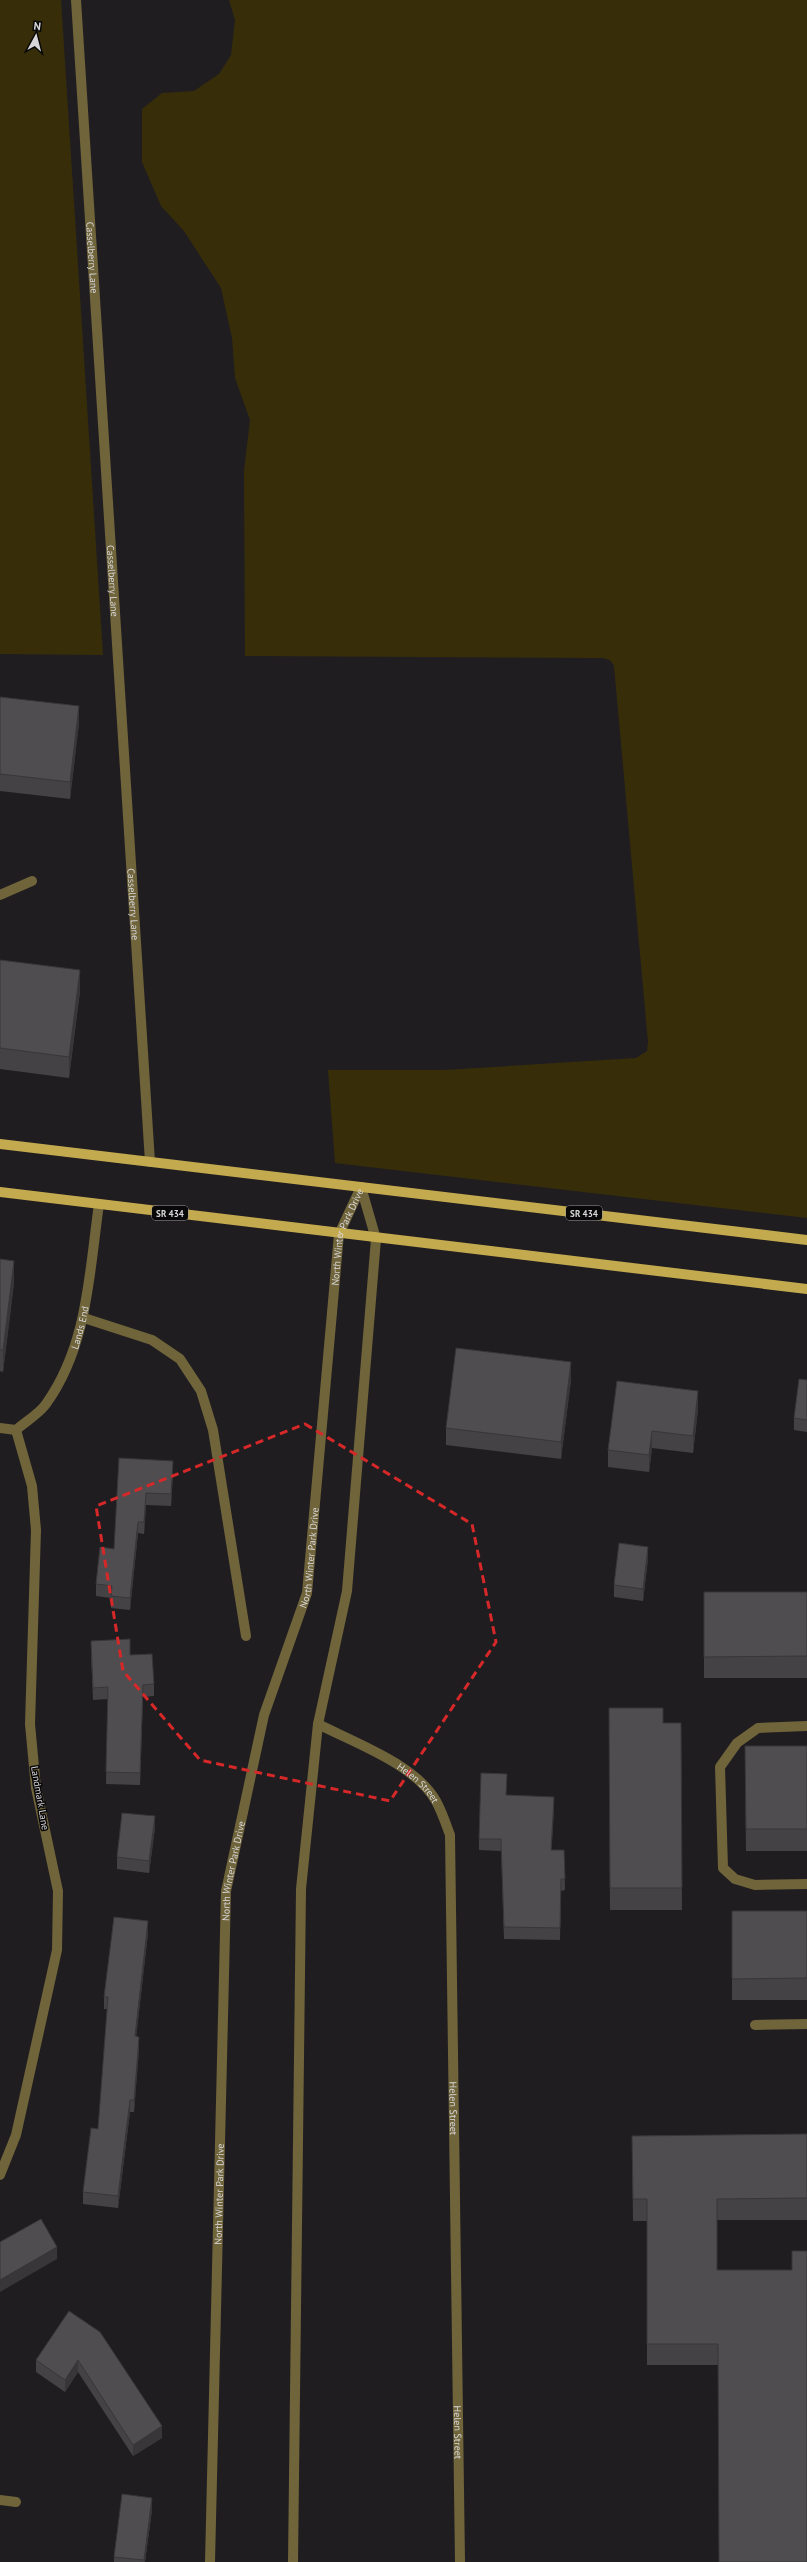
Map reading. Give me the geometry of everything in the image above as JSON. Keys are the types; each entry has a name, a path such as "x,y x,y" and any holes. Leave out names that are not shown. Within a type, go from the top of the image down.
{"main road":[{"name":"SR 434","path":"0,1144 807,1240"},
{"name":"SR 434","path":"0,1192 376,1239 807,1288"}],"street":[{"name":"Casselberry Lane","path":"76,0 150,1162"},
{"path":"0,894 32,881"},
{"name":"North Winter Park Drive","path":"210,2562 226,1891 264,1715 307,1593 339,1234 361,1187"},
{"name":"North Winter Park Drive","path":"293,2562 301,1889 318,1724 347,1591 376,1239 361,1187"},
{"name":"Lands End","path":"16,1430 46,1405 76,1348 84,1318 99,1204"},
{"path":"84,1318 152,1340 180,1359 201,1391 213,1430 246,1636"},
{"path":"0,1428 16,1430"},
{"name":"Landmark Lane","path":"0,2175 16,2135 57,1950 58,1891 36,1788 30,1724 36,1530 32,1486 16,1430"},
{"name":"Helen Street","path":"318,1724 377,1753 420,1780 436,1801 450,1835 460,2562"},
{"path":"807,1726 758,1728 737,1742 720,1767 724,1868 735,1879 755,1885 807,1884"},
{"path":"755,2025 807,2024"},
{"path":"0,2500 16,2502"}],"highlighted area":[{"path":"305,1424 472,1524 496,1642 390,1801 200,1760 123,1671 96,1506"}],"shaded area":[{"path":"0,0 61,0 103,655 0,654"},
{"path":"229,0 807,0 807,1218 335,1163 328,1070 445,1070 636,1058 647,1051 648,1042 614,666 610,660 603,658 245,656 244,471 250,420 235,378 232,338 221,288 184,231 161,206 142,162 142,109 162,93 194,91 219,74 231,55 235,20"}],"building":[{"path":"0,697 79,706 70,782 0,774"},
{"path":"0,960 80,970 69,1057 0,1048"},
{"path":"0,1259 14,1261 3,1350 0,1350"},
{"path":"456,1348 571,1362 561,1442 446,1428"},
{"path":"799,1379 807,1380 807,1420 794,1418"},
{"path":"617,1381 698,1391 693,1436 652,1431 649,1455 608,1450"},
{"path":"119,1458 173,1461 171,1494 146,1493 144,1522 138,1522 130,1598 111,1596 112,1586 96,1584 100,1547 114,1549"},
{"path":"619,1543 648,1547 643,1589 614,1585"},
{"path":"704,1592 807,1592 807,1656 704,1657"},
{"path":"130,1639 130,1655 152,1654 154,1684 143,1685 140,1773 106,1772 108,1687 93,1688 91,1641"},
{"path":"609,1708 663,1708 663,1723 681,1723 682,1888 610,1888"},
{"path":"745,1746 807,1746 807,1829 746,1829"},
{"path":"481,1773 507,1774 506,1795 554,1797 551,1850 564,1850 565,1879 561,1879 560,1928 504,1927 501,1839 479,1839"},
{"path":"122,1813 155,1816 149,1861 117,1857"},
{"path":"732,1911 807,1911 807,1978 732,1979"},
{"path":"114,1917 148,1921 135,2036 139,2037 134,2100 130,2100 118,2196 83,2192 91,2128 98,2129 108,1997 104,1997"},
{"path":"807,2134 807,2198 717,2199 717,2270 792,2270 792,2251 807,2251 807,2562 719,2562 718,2344 647,2344 647,2199 633,2199 632,2136"},
{"path":"41,2219 57,2247 0,2280 0,2242"},
{"path":"69,2311 100,2332 162,2426 133,2445 78,2360 65,2380 36,2360"},
{"path":"122,2494 152,2498 144,2560 114,2557"}]}
